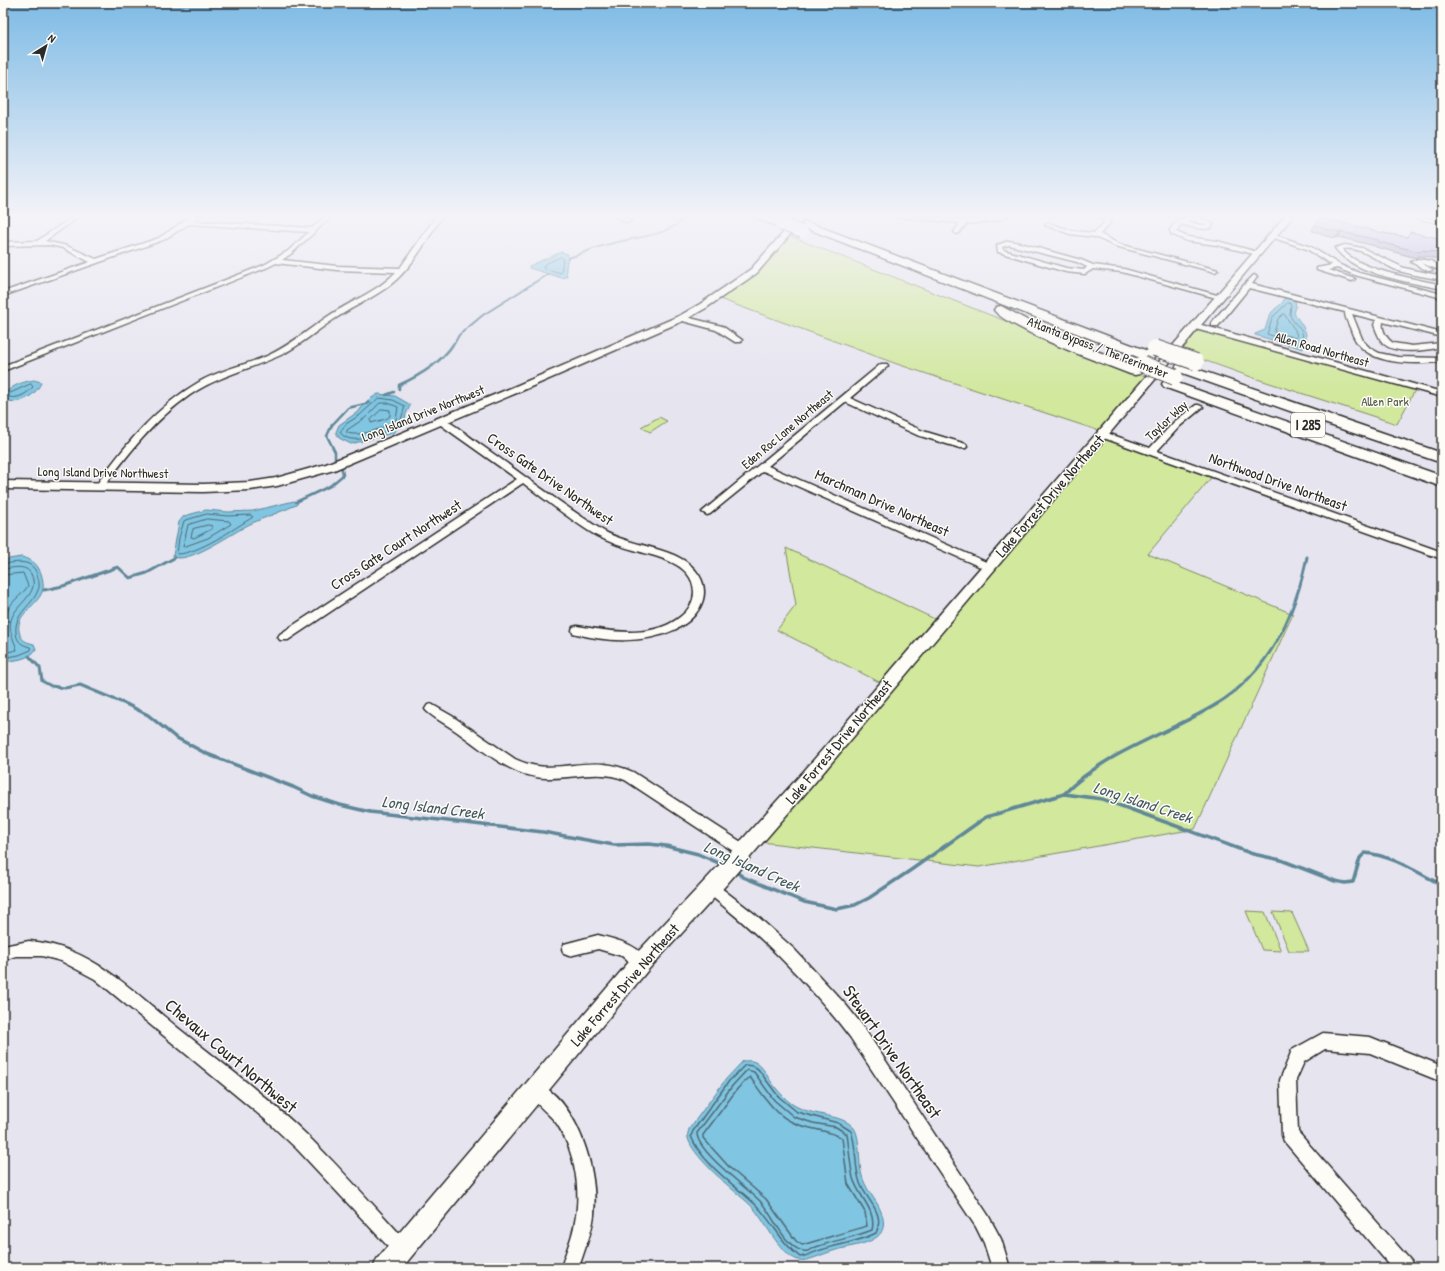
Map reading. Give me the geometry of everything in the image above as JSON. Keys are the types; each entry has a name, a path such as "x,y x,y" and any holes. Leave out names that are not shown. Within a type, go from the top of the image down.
{"highway":[{"path":"919,274 1001,310 1024,325 1145,360 1180,373 1442,482"},
{"path":"946,274 1020,302 1145,360"},
{"name":"Atlanta Bypass / The Perimeter","path":"1145,360 1314,427 1442,470"},
{"path":"1180,373 1442,444"},
{"name":"Atlanta Bypass / The Perimeter","path":"1180,373 1323,418 1442,458"}],"street":[{"path":"3,294 60,274"},
{"path":"3,368 246,274"},
{"path":"100,486 120,458 144,430 189,392 214,378 267,359 292,347 333,316 386,284 397,274"},
{"name":"Long Island Drive Northwest","path":"3,486 203,488 250,486 277,482 330,466 441,421 682,318 709,302 749,274"},
{"path":"1137,274 1220,298"},
{"name":"Lake Forrest Drive Northeast","path":"386,1268 641,964 739,857 1104,435 1240,274"},
{"path":"1339,274 1423,297 1432,302"},
{"path":"1359,274 1442,296"},
{"path":"1390,274 1442,287"},
{"path":"1424,283 1428,274"},
{"path":"1432,274 1442,278"},
{"path":"1215,324 1254,277"},
{"path":"1248,285 1380,319 1412,324 1442,335"},
{"path":"1349,311 1348,315 1358,340 1362,345 1370,350 1384,356 1400,360 1442,360"},
{"path":"682,318 719,328 738,340"},
{"path":"1380,319 1378,325 1386,341 1391,345 1416,348 1442,345"},
{"name":"Allen Road Northeast","path":"1195,326 1442,395"},
{"name":"Eden Roc Lane Northeast","path":"707,512 884,366"},
{"path":"844,399 920,433 964,446"},
{"name":"Taylor Way","path":"1151,452 1177,424 1199,407"},
{"name":"Cross Gate Drive Northwest","path":"441,421 600,533 625,544 660,553 680,562 692,573 699,585 699,599 692,612 679,624 669,629 651,635 631,637 578,630"},
{"name":"Northwood Drive Northeast","path":"1104,435 1442,556"},
{"name":"Marchman Drive Northeast","path":"762,467 990,567"},
{"name":"Cross Gate Court Northwest","path":"284,636 523,479"},
{"path":"431,709 448,719 510,763 524,769 545,773 602,769 617,771 629,776 739,857"},
{"name":"Stewart Drive Northeast","path":"715,884 805,969 836,1004 856,1031 982,1221 992,1239 1001,1268"},
{"path":"569,949 598,942 626,950 641,964"},
{"name":"Chevaux Court Northwest","path":"3,953 25,947 37,947 70,958 100,974 273,1114 314,1155 402,1249"},
{"path":"1404,1268 1290,1135 1288,1080 1298,1056 1323,1041 1370,1045 1442,1074"},
{"path":"535,1090 552,1105 566,1124 577,1146 583,1172 586,1199 583,1226 570,1268"}],"green space":[{"path":"753,274 887,274 1150,378 1110,434 1215,473 1148,554 1293,614 1195,829 979,867 752,841 887,686 777,630 796,605 786,548 943,623 1109,434 897,364 717,298"},
{"name":"Allen Park","path":"1200,328 1415,390 1397,424 1254,378 1181,352"},
{"path":"659,417 667,421 650,432 641,427"},
{"path":"1246,911 1265,912 1281,951 1262,950"},
{"path":"1273,912 1292,913 1309,951 1289,951"}],"water":[{"path":"550,274 567,274 567,276 562,278"},
{"path":"1285,297 1295,300 1296,307 1294,313 1306,334 1303,349 1255,335 1265,330 1271,314 1281,304"},
{"path":"34,380 41,382 39,387 25,399 13,402 3,397 12,387"},
{"path":"378,394 395,396 409,404 410,406 404,423 393,433 351,444 339,438 336,432 339,425 359,411 367,401"},
{"path":"294,501 298,503 290,508 250,524 199,552 179,558 173,556 179,522 184,516 206,510 228,512 253,511"},
{"path":"21,557 35,563 43,580 41,595 24,614 19,624 21,637 26,642 34,644 36,649 33,653 26,657 3,662 3,560"},
{"path":"743,1061 752,1061 758,1064 788,1101 796,1106 814,1113 841,1119 854,1128 858,1138 860,1165 863,1180 878,1205 883,1218 883,1228 879,1235 873,1240 806,1260 801,1261 791,1257 774,1238 753,1208 718,1177 696,1153 688,1138 689,1129 726,1079"}],"waterway":[{"path":"454,344 459,335 483,315 548,274"},
{"path":"399,389 399,385 422,373 437,362 454,343"},
{"path":"386,395 394,392"},
{"path":"335,459 335,452 327,436 332,425 348,408 369,403"},
{"path":"296,502 330,486 343,475 342,469 339,466"},
{"path":"1215,705 1234,692 1250,677 1265,659 1277,641 1295,600 1307,557"},
{"path":"44,590 63,586 118,567 130,578 147,573 174,558"},
{"name":"Long Island Creek","path":"29,656 40,668 42,681 51,686 65,688 80,685 128,705"},
{"path":"1064,794 1098,766 1137,744 1198,715 1217,704"},
{"name":"Long Island Creek","path":"128,705 148,715 175,737 207,754 293,787 312,796 340,805 370,812 543,832 614,845 649,844 666,846 698,854 723,865"},
{"name":"Long Island Creek","path":"735,871 743,877 804,902 837,909 855,905 869,898 911,870 986,817 1064,794"},
{"name":"Long Island Creek","path":"1064,794 1102,799 1253,854 1281,860 1335,881 1345,883 1353,882 1360,858 1365,853 1386,857 1442,885"}]}
